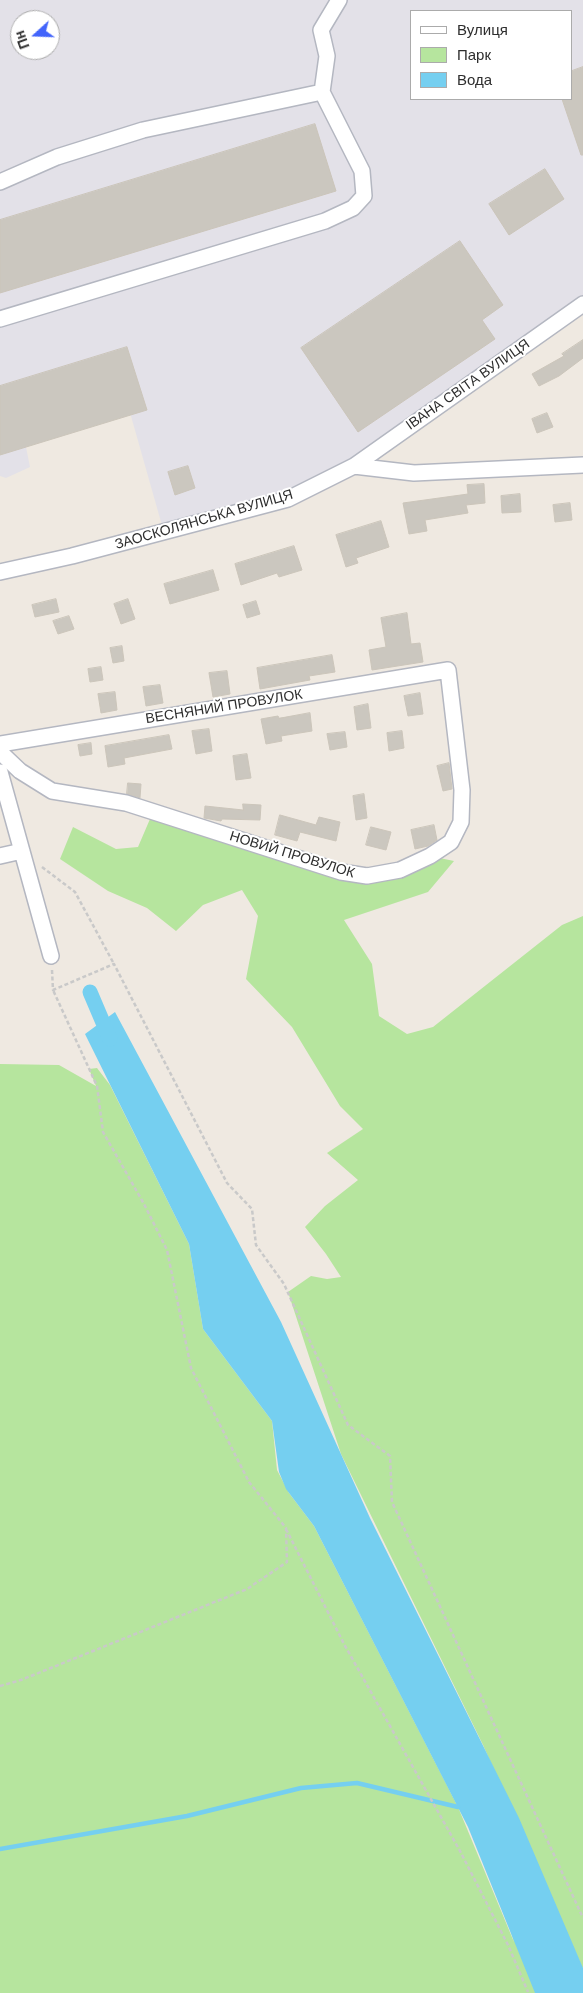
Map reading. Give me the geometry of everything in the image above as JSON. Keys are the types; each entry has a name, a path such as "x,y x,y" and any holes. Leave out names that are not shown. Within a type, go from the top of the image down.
{"street":[{"path":"0,319 325,221 353,208 364,196 362,171 322,92 327,56 321,30 339,0"},
{"path":"0,182 57,157 143,130 322,92"},
{"name":"ІВАНА СВІТА ВУЛИЦЯ","path":"354,466 583,304"},
{"path":"354,466 414,473 583,465"},
{"name":"ЗАОСКОЛЯНСЬКА ВУЛИЦЯ","path":"0,572 72,556 288,499 354,466"},
{"name":"ВЕСНЯНИЙ ПРОВУЛОК","path":"0,744 448,670"},
{"name":"НОВИЙ ПРОВУЛОК","path":"0,752 20,771 52,790 126,803 341,872 367,876 400,870 430,856 451,842 460,822 462,790 448,670"},
{"path":"0,772 51,956"},
{"path":"0,856 22,851"}],"path":[{"path":"22,851 75,892 227,1183 252,1209 256,1245 284,1284 348,1425 390,1456 392,1502 583,1918"},
{"path":"51,956 53,990 97,1086 103,1132 144,1204 167,1250 191,1368 249,1482 286,1528 344,1644 460,1851 508,1945 528,1992"},
{"path":"53,990 114,964"},
{"path":"0,1686 21,1680 247,1589 287,1562 286,1528"}],"shaded area":[{"path":"0,0 583,0 583,299 354,466 304,486 163,529 129,409 25,442 30,467 6,478 0,476"}],"green space":[{"path":"153,812 341,872 387,873 430,856 454,861 428,892 344,920 372,964 379,1016 407,1034 433,1027 562,925 583,916 583,1969 483,1745 341,1454 288,1292 311,1276 327,1279 341,1277 305,1227 325,1206 358,1180 327,1153 363,1129 340,1106 292,1027 246,979 258,916 242,890 203,905 176,931 147,908 108,891 60,859 73,827 116,849 138,847"},
{"path":"0,1064 59,1065 96,1086 89,1069 97,1068 110,1085 189,1244 203,1329 272,1421 277,1470 289,1493 314,1526 458,1807 514,1942 511,1932 546,1993 0,1993"}],"water":[{"path":"115,1012 281,1322 370,1518 519,1818 583,1968 583,1993 535,1993 468,1827 314,1526 286,1489 279,1472 272,1421 203,1329 189,1244 85,1034"}],"building":[{"path":"583,67 583,155 581,155 562,100 573,100 573,71"},
{"path":"315,124 336,191 0,293 0,220"},
{"path":"545,169 564,199 509,235 489,204"},
{"path":"460,241 503,305 482,320 495,339 358,432 301,348"},
{"path":"583,340 583,358 559,376 539,386 532,374 564,356 562,354"},
{"path":"127,347 147,410 0,455 0,386"},
{"path":"547,413 553,427 537,433 532,419"},
{"path":"188,466 195,488 175,495 168,472"},
{"path":"484,484 485,503 466,505 468,513 425,520 427,531 409,534 403,503 468,494 467,485"},
{"path":"520,494 521,512 502,513 501,496"},
{"path":"570,503 572,520 555,522 553,505"},
{"path":"381,521 389,547 356,558 358,563 346,567 336,535"},
{"path":"294,546 302,570 279,577 277,573 241,585 235,564"},
{"path":"213,570 219,590 170,604 164,584"},
{"path":"56,599 59,612 35,617 32,605"},
{"path":"128,599 135,619 121,624 114,604"},
{"path":"256,601 260,614 247,618 243,605"},
{"path":"407,613 411,644 420,643 423,662 372,670 369,650 386,647 381,618"},
{"path":"69,616 74,629 58,634 53,621"},
{"path":"122,646 124,661 113,663 110,648"},
{"path":"332,655 335,672 309,676 310,680 260,689 257,668"},
{"path":"101,667 103,680 90,682 88,669"},
{"path":"227,671 230,694 213,697 209,673"},
{"path":"160,685 163,703 146,706 143,687"},
{"path":"115,692 117,710 101,713 98,694"},
{"path":"420,693 423,714 408,716 404,696"},
{"path":"368,704 371,728 357,730 354,707"},
{"path":"310,713 312,731 281,736 282,741 266,744 261,719"},
{"path":"209,729 212,751 196,754 192,731"},
{"path":"402,731 404,748 389,751 387,733"},
{"path":"345,732 347,747 330,750 327,734"},
{"path":"169,735 172,749 124,758 125,764 108,767 105,746"},
{"path":"91,743 92,754 80,756 78,745"},
{"path":"247,754 251,778 236,780 233,756"},
{"path":"449,763 452,789 443,791 437,766"},
{"path":"128,783 141,784 140,798 127,794"},
{"path":"364,794 367,818 356,820 353,796"},
{"path":"243,804 261,805 260,820 222,819 221,821 204,818 205,806 243,810"},
{"path":"280,815 316,825 319,817 340,822 336,841 300,832 297,841 275,835"},
{"path":"434,825 437,840 428,846 415,849 411,830"},
{"path":"371,827 391,832 386,850 366,845"}],"waterway":[{"path":"90,992 110,1039"},
{"path":"0,1849 187,1816 301,1788 357,1783 458,1807"}]}
